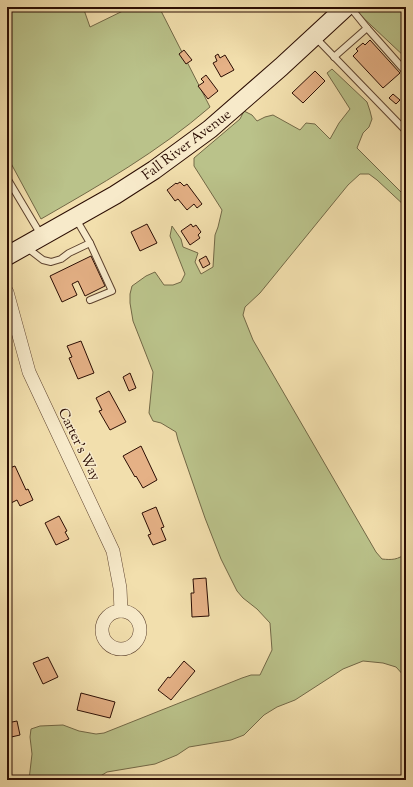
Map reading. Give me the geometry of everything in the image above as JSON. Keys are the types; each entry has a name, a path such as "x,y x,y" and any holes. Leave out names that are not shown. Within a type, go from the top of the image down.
{"main road":[{"name":"Fall River Avenue","path":"7,256 115,195 154,170 210,129 346,7"}],"street":[{"name":"Carter's Way","path":"7,292 29,372 113,551 120,588 121,611"}],"lane":[{"path":"350,7 406,72"},
{"path":"334,57 367,28"},
{"path":"314,36 406,131"},
{"path":"7,178 42,237"},
{"path":"75,218 90,243 112,291 90,300"},
{"path":"25,246 43,260 51,262 61,259 69,253 90,243"}],"green space":[{"path":"7,7 83,7 90,27 131,7 159,7 210,107 170,139 128,167 41,219 7,156"},
{"path":"363,7 406,7 406,58 357,12"},
{"path":"332,69 367,102 370,111 372,119 369,127 363,133 357,148 406,197 406,207 369,174 360,174 348,185 260,293 245,307 243,315 253,340 376,552 382,559 395,559 406,553 406,678 396,667 383,663 363,661 343,669 295,700 277,707 264,715 244,735 231,740 189,747 177,755 155,764 107,772 94,780 29,780 32,754 30,737 31,729 40,726 63,725 79,731 96,734 104,733 242,678 251,675 260,675 272,650 270,623 237,591 221,559 205,518 176,432 161,423 153,421 149,413 153,372 133,321 130,294 132,286 146,276 155,272 164,285 173,285 181,282 185,274 170,236 172,226 181,239 183,247 198,253 195,262 201,274 213,267 215,235 222,210 194,166 194,158 240,119 244,111 252,115 257,121 273,115 300,130 306,123 315,124 330,139 339,123 350,109 327,73"}],"building":[{"path":"370,40 400,73 383,88 353,56 358,51 356,49 363,43 365,45"},
{"path":"184,50 192,60 186,64 179,54"},
{"path":"218,54 220,58 225,55 234,70 221,77 213,63 217,61 215,56"},
{"path":"315,71 325,81 303,103 292,93"},
{"path":"206,75 218,91 208,99 198,86 204,82 201,79"},
{"path":"393,94 400,100 396,104 389,98"},
{"path":"180,182 184,186 187,184 202,204 197,208 194,204 187,210 178,199 175,201 167,190 176,183 177,184"},
{"path":"147,224 157,243 140,251 131,232"},
{"path":"191,224 193,227 196,225 201,232 198,235 200,238 190,245 181,231"},
{"path":"91,256 105,286 85,296 78,281 72,284 77,295 62,302 50,276"},
{"path":"206,256 210,264 203,268 199,260"},
{"path":"81,341 94,373 78,379 69,358 72,357 67,346"},
{"path":"130,373 136,388 129,391 123,377"},
{"path":"109,391 126,422 110,430 99,411 102,410 96,398"},
{"path":"141,446 157,480 143,488 123,456"},
{"path":"15,466 26,490 28,489 33,500 20,506 17,500 11,503 7,495 7,469"},
{"path":"156,507 164,527 161,528 166,540 153,545 148,535 151,534 142,513"},
{"path":"59,516 67,531 65,532 69,539 56,545 45,523"},
{"path":"206,578 209,616 192,617 191,593 194,593 193,579"},
{"path":"48,657 58,677 43,684 33,663"},
{"path":"184,661 195,671 171,700 158,690 168,677 170,678"},
{"path":"81,693 115,702 110,718 77,710"},
{"path":"17,721 20,735 7,738 7,723"}]}
